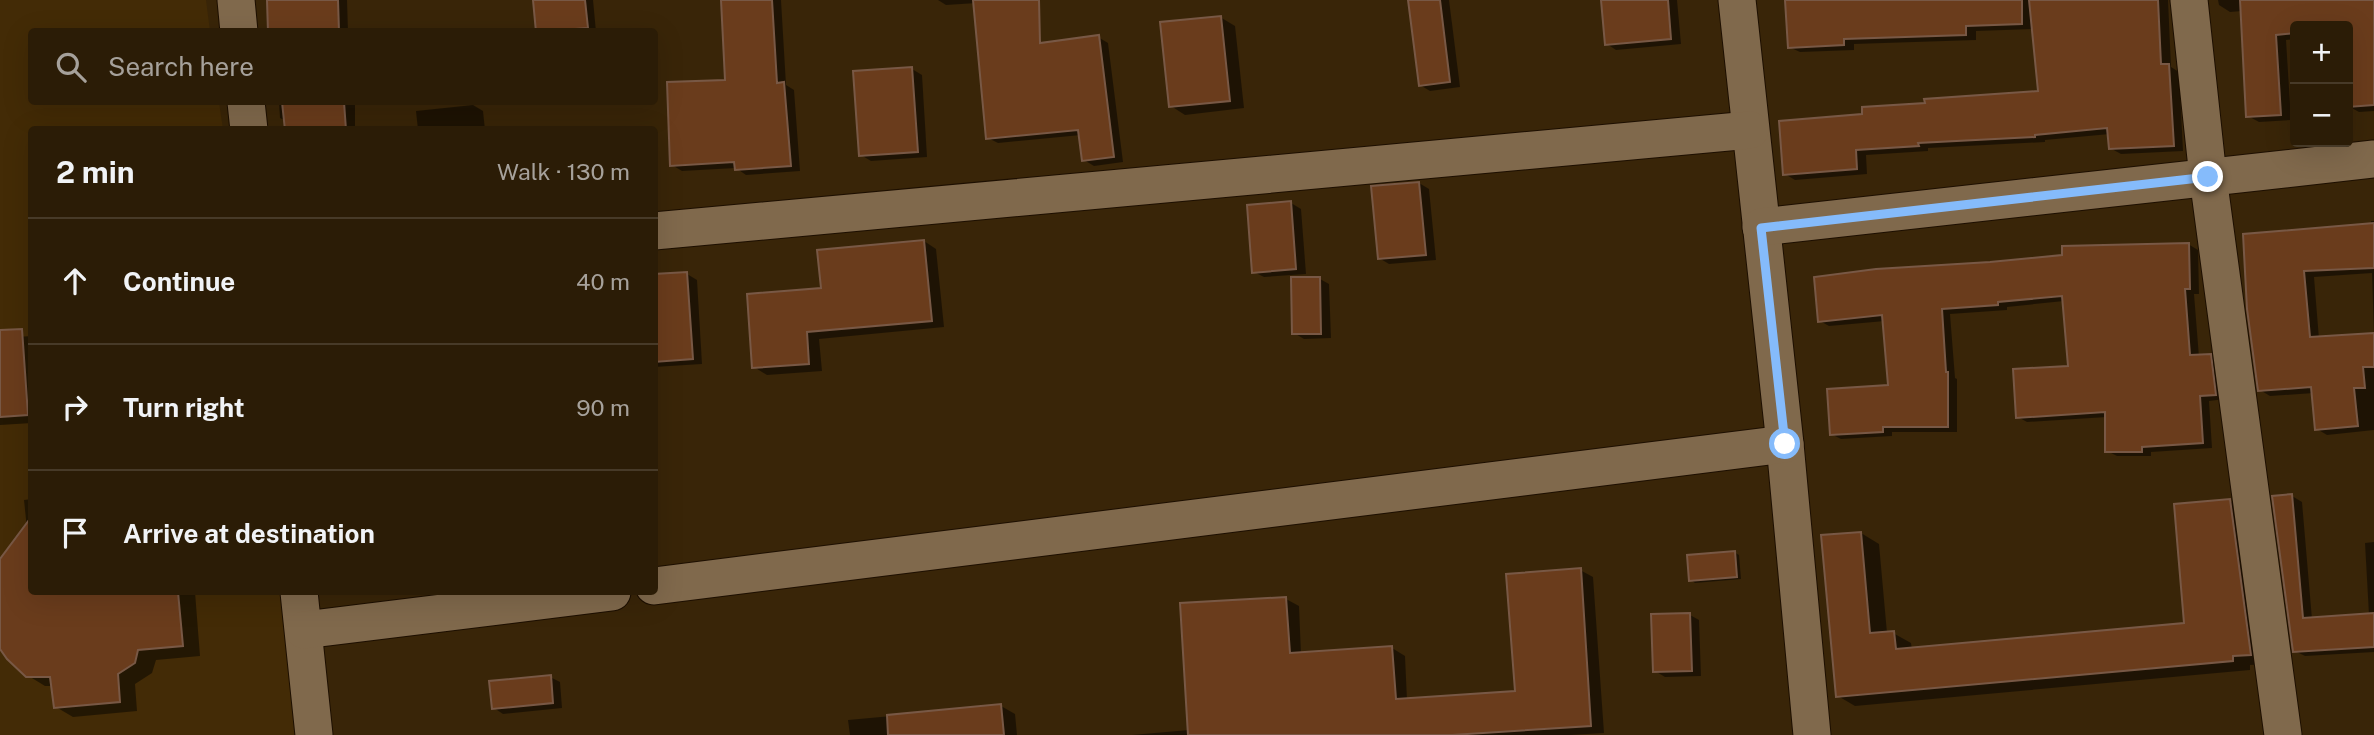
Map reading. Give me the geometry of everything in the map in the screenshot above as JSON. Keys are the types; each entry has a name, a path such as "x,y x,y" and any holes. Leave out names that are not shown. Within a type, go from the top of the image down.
{"street":[{"path":"236,0 239,28"},
{"path":"1737,0 1785,444 1812,735"},
{"path":"2189,0 2208,177 2283,735"},
{"path":"246,105 249,126"},
{"path":"658,231 1750,130"},
{"path":"1761,228 2374,159"},
{"path":"658,585 1785,444"},
{"path":"299,595 314,735"},
{"path":"304,630 588,595"}],"shaded area":[{"path":"0,0 206,0 210,28 28,28 28,105 219,105 223,126 28,126 28,595 282,595 300,735 0,735"}],"building":[{"path":"267,0 338,0 339,28 268,28"},
{"path":"533,0 585,0 588,28 536,28"},
{"path":"721,0 772,0 777,83 784,82 791,166 735,170 734,162 670,166 667,82 725,80"},
{"path":"973,0 1039,0 1040,43 1099,35 1114,157 1082,161 1078,130 986,139"},
{"path":"1408,0 1440,0 1450,82 1419,86"},
{"path":"1601,0 1668,0 1671,39 1605,45"},
{"path":"1785,0 2022,0 2022,24 1966,26 1966,35 1844,39 1844,45 1788,48"},
{"path":"2029,0 2158,0 2161,64 2169,64 2174,146 2109,149 2107,128 2035,137 1918,143 1919,146 1856,150 1857,169 1783,175 1779,121 1862,114 1862,107 1925,103 1924,99 2038,91"},
{"path":"2240,0 2374,0 2374,105 2353,107 2353,21 2290,21 2290,34 2276,35 2281,115 2246,117"},
{"path":"1221,16 1230,101 1169,107 1160,22"},
{"path":"912,67 918,152 859,156 853,71"},
{"path":"282,105 344,105 346,126 285,126"},
{"path":"1419,182 1426,255 1378,259 1371,186"},
{"path":"1291,201 1296,269 1252,273 1247,205"},
{"path":"2374,223 2374,268 2304,271 2310,337 2374,333 2374,367 2363,367 2365,388 2354,388 2358,426 2315,430 2311,387 2258,391 2247,309 2243,234"},
{"path":"924,240 932,321 807,332 809,364 752,368 747,294 821,288 817,250"},
{"path":"2189,243 2190,289 2185,289 2190,355 2211,354 2216,395 2200,396 2203,443 2142,447 2142,452 2105,452 2105,412 2016,418 2013,369 2068,366 2062,296 1942,309 1948,372 1948,427 1883,427 1883,432 1830,435 1827,389 1888,385 1882,315 1818,322 1814,277 1876,269 2062,255 2062,246"},
{"path":"687,272 693,359 658,362 658,274"},
{"path":"1291,277 1320,277 1321,334 1292,334"},
{"path":"22,329 28,415 0,417 0,330"},
{"path":"2292,494 2303,618 2374,613 2374,647 2293,652 2272,496"},
{"path":"2230,499 2251,655 2233,656 2233,661 1836,697 1821,535 1861,532 1870,633 1894,631 1896,649 2184,623 2174,504"},
{"path":"28,521 28,595 178,595 183,646 138,650 135,663 118,674 120,702 54,708 50,677 26,677 0,649 0,559"},
{"path":"1735,551 1737,577 1689,581 1687,555"},
{"path":"1581,568 1591,726 1452,735 1188,735 1180,603 1286,597 1290,653 1392,646 1396,699 1515,691 1506,574"},
{"path":"1690,613 1692,671 1653,672 1651,614"},
{"path":"551,675 553,703 492,709 489,681"},
{"path":"1001,704 1004,735 888,735 887,715"}],"route":[{"path":"1785,444 1761,228 2208,177"}]}
